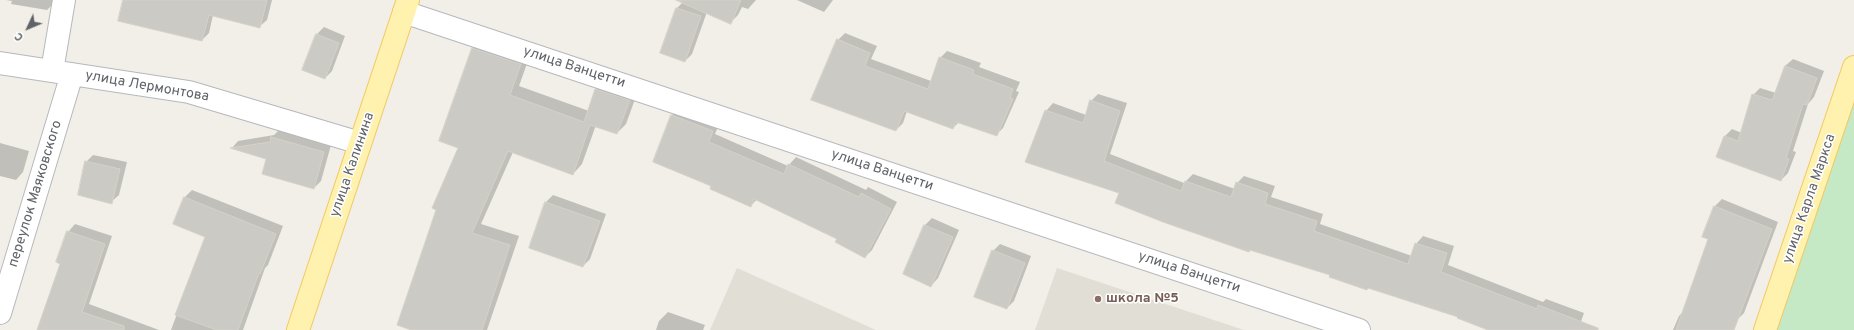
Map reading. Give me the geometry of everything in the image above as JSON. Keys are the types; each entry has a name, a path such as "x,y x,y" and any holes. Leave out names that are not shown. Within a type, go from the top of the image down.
{"main road":[{"name":"улица Калинина","path":"298,330 406,6"},
{"name":"улица Карла Маркса","path":"1765,330 1854,67"}],"street":[{"name":"переулок Маяковского","path":"0,314 62,72 64,0"},
{"name":"улица Ванцетти","path":"406,6 1359,330"},
{"name":"улица Лермонтова","path":"0,63 189,92 360,143"}],"shaded area":[{"path":"737,268 876,330 710,330"},
{"name":"школа №5","path":"1057,268 1244,330 1035,330"}],"green space":[{"path":"1854,66 1854,330 1764,330"}],"building":[{"path":"123,0 267,0 260,28 209,15 202,41 118,21"},
{"path":"676,0 741,0 731,24"},
{"path":"676,8 701,16 685,62 660,53"},
{"path":"316,34 339,43 325,79 302,70"},
{"path":"837,39 870,53 865,66 928,89 939,57 974,70 973,74 1013,89 1010,98 1013,99 997,136 956,122 953,129 904,111 896,131 811,100"},
{"path":"472,48 521,64 510,95 584,122 595,89 630,100 617,134 590,125 573,175 508,151 472,233 510,245 482,330 411,330 397,325 436,210 432,208 458,148 439,141"},
{"path":"1785,66 1817,78 1807,105 1803,104 1786,158 1789,159 1781,181 1716,157 1724,136 1738,141 1752,94 1772,100"},
{"path":"1090,100 1120,111 1104,161 1181,191 1185,181 1231,197 1236,182 1268,193 1265,204 1317,221 1314,231 1408,264 1415,243 1447,253 1441,272 1537,309 1538,305 1598,328 1598,330 1488,330 1457,318 1458,317 1368,288 1367,290 1329,277 1330,275 1250,250 1249,252 1163,222 1115,203 1119,193 1025,162 1045,110 1083,123"},
{"path":"671,115 713,131 709,142 784,174 788,164 859,197 861,193 891,209 865,258 835,242 837,239 754,199 751,207 710,189 711,186 653,162"},
{"path":"271,137 324,152 314,189 262,174 266,159 230,148 270,142"},
{"path":"85,161 120,169 112,204 78,195"},
{"path":"184,197 276,234 260,274 259,273 238,330 217,330 175,315 205,237 173,224"},
{"path":"545,202 600,221 583,267 529,248"},
{"path":"1714,206 1772,229 1734,330 1676,330 1708,239 1702,237"},
{"path":"924,225 953,237 931,287 903,274"},
{"path":"67,231 105,244 82,312 124,326 124,330 37,330 60,264 56,262"},
{"path":"992,250 1025,263 1007,309 974,297"}],"place":[{"name":"школа №5","path":"1098,299"}]}
